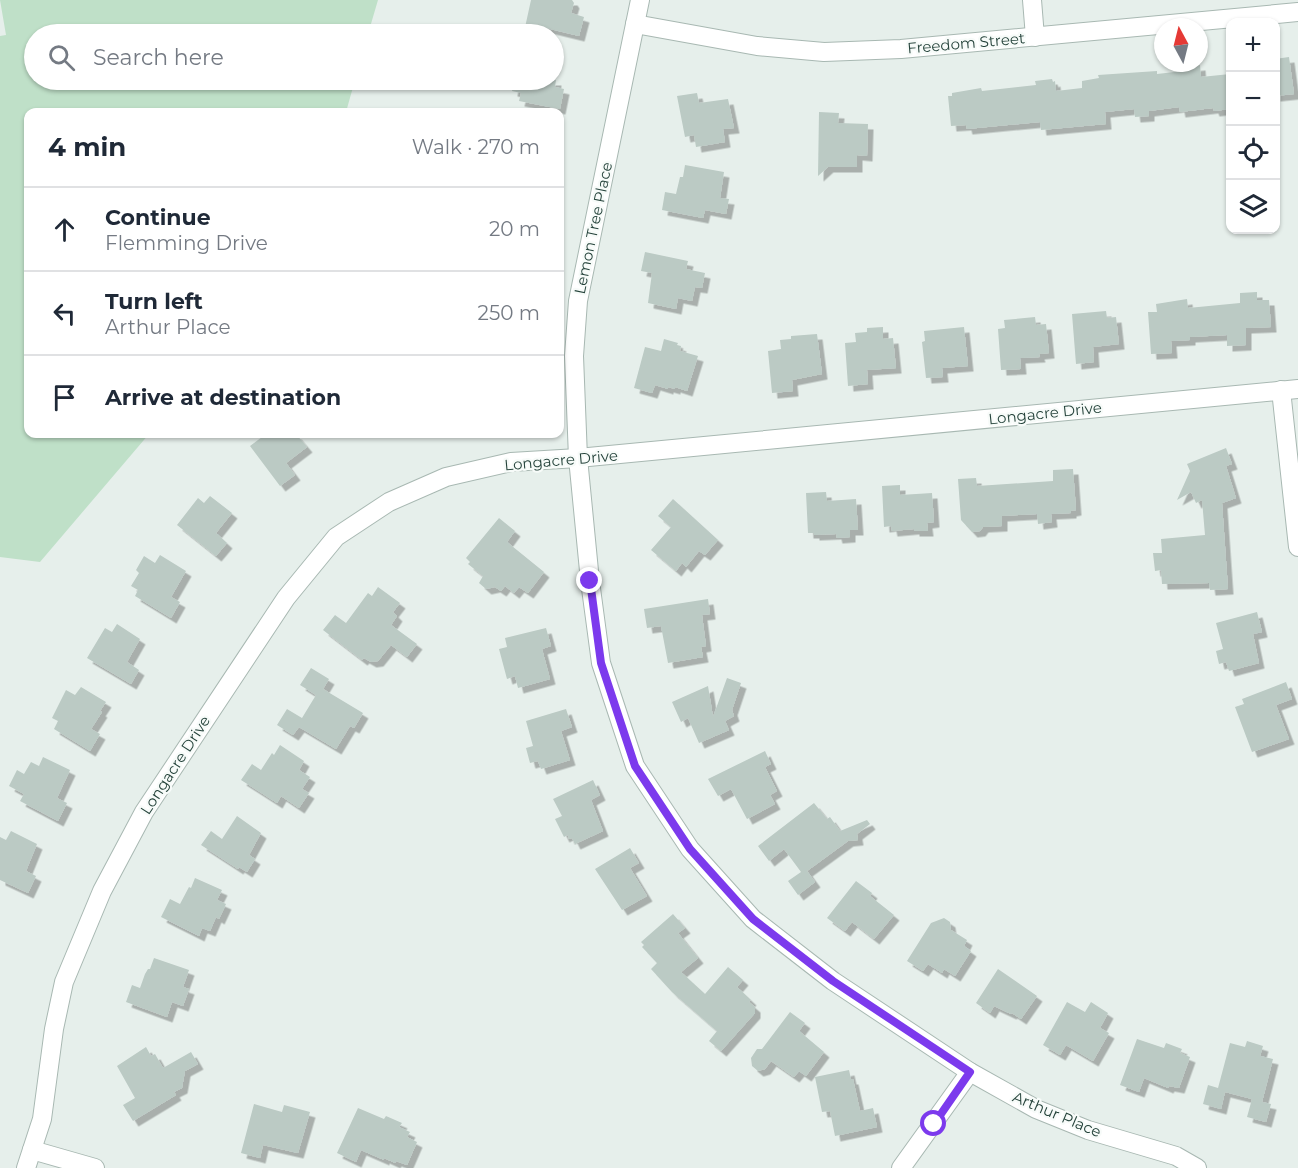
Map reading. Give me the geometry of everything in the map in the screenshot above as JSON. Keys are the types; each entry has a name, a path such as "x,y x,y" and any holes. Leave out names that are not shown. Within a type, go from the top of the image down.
{"street":[{"name":"Lemon Tree Place","path":"578,458 574,356 578,301 640,0"},
{"path":"1032,0 1035,37"},
{"name":"Freedom Street","path":"635,24 757,46 824,52 901,49 1035,37 1234,9 1298,12"},
{"path":"1289,390 1298,547"},
{"name":"Longacre Drive","path":"26,1168 42,1119 54,1029 64,982 102,891 144,812 286,598 336,537 389,502 446,477 511,462 578,458 1289,390"},
{"name":"Arthur Place","path":"578,458 601,663 635,766 690,849 753,919 833,981 970,1072 1036,1109 1088,1130 1176,1156 1197,1168"},
{"path":"901,1168 970,1072"},
{"path":"32,1150 95,1168"}],"green space":[{"path":"0,0 378,0 371,24 24,24 24,90 352,90 347,108 24,108 24,438 146,438 40,562 0,557 0,36 6,35"}],"building":[{"path":"531,0 572,0 574,3 571,13 584,17 579,36 564,32 564,24 526,24"},
{"path":"1289,57 1294,94 1280,95 1280,58"},
{"path":"1154,71 1157,74 1201,72 1201,77 1226,74 1226,110 1214,111 1213,108 1180,112 1179,107 1149,111 1149,116 1135,117 1134,109 1105,112 1106,124 1041,130 1040,122 967,129 966,125 951,126 948,96 952,96 952,93 981,88 982,91 1036,85 1035,81 1052,79 1053,82 1055,81 1056,91 1082,88 1082,81 1099,78 1098,75"},
{"path":"564,90 560,108 519,101 521,93 512,91"},
{"path":"697,93 699,103 728,99 734,128 723,129 725,142 696,147 694,135 685,137 677,96"},
{"path":"819,112 839,113 838,123 868,124 867,156 857,155 857,167 828,167 818,176"},
{"path":"685,165 724,172 720,198 729,199 726,214 705,210 703,218 662,210 665,192 676,194"},
{"path":"645,252 688,261 686,269 705,273 702,288 695,287 692,301 678,298 676,309 648,303 652,273 641,271"},
{"path":"1257,292 1257,300 1269,300 1271,327 1246,328 1246,345 1227,346 1227,335 1190,337 1190,340 1171,341 1172,353 1151,354 1148,312 1157,312 1156,304 1187,299 1188,308 1240,303 1240,293"},
{"path":"1106,311 1107,318 1116,317 1119,344 1093,347 1094,362 1076,364 1072,314"},
{"path":"1035,317 1036,325 1046,324 1049,353 1039,354 1040,357 1020,358 1021,369 1001,370 998,329 1005,328 1004,320"},
{"path":"883,327 883,339 893,338 896,368 867,370 868,384 848,386 845,343 856,342 855,333 867,332 867,328"},
{"path":"964,327 968,366 942,368 943,377 926,378 922,342 925,341 924,331"},
{"path":"817,334 822,374 792,380 793,391 772,393 768,351 781,349 780,340 791,339 791,336"},
{"path":"664,339 678,343 677,345 681,346 680,351 698,356 687,391 655,385 652,393 634,388 645,347 661,351"},
{"path":"261,438 299,438 307,447 286,463 295,475 280,486 250,446"},
{"path":"1226,448 1232,464 1226,466 1236,498 1222,503 1228,589 1210,590 1209,583 1162,584 1161,570 1155,571 1153,553 1162,553 1161,539 1205,535 1202,500 1196,503 1191,492 1177,500 1190,471 1187,464"},
{"path":"1073,469 1076,510 1071,513 1051,514 1052,522 1038,524 1037,514 1002,516 1002,526 983,527 980,531 972,532 961,520 958,479 976,478 977,486 1053,481 1053,470"},
{"path":"900,485 900,495 932,493 934,522 927,523 928,531 914,531 914,529 892,531 891,526 884,527 882,486"},
{"path":"826,492 827,501 856,499 858,530 850,530 850,537 837,538 836,534 808,533 806,493"},
{"path":"210,496 232,513 216,533 227,543 216,556 177,525 198,498 204,503"},
{"path":"673,499 718,540 705,555 699,551 686,567 682,563 676,571 651,550 671,527 658,516"},
{"path":"499,518 515,531 507,542 544,572 528,593 519,587 514,593 505,586 501,591 495,587 486,589 479,583 483,576 468,564 470,562 466,558"},
{"path":"160,555 186,571 171,597 180,602 171,618 135,596 138,590 131,586 139,573 136,570 144,556 155,563"},
{"path":"378,587 400,603 393,612 397,616 391,625 417,644 407,657 391,645 378,661 371,662 364,658 362,660 323,630 335,615 346,623 368,593 372,596"},
{"path":"708,599 710,614 702,615 706,646 701,647 703,657 668,663 661,626 647,628 644,609"},
{"path":"1257,612 1262,632 1253,634 1259,663 1229,671 1226,662 1219,664 1216,651 1223,649 1216,623"},
{"path":"117,624 140,639 127,662 139,670 131,684 87,658 105,628 112,632"},
{"path":"546,628 551,646 542,649 550,679 518,688 515,676 507,679 499,649 507,647 505,638"},
{"path":"311,668 329,679 323,689 363,713 354,728 350,726 336,749 299,727 293,735 277,725 287,709 302,718 316,695 300,685"},
{"path":"727,678 741,683 732,710 734,716 725,721 729,730 699,743 688,718 681,722 672,702 708,686 713,717"},
{"path":"1286,682 1292,699 1276,705 1289,739 1252,752 1235,707 1244,704 1242,699"},
{"path":"81,687 106,702 91,729 100,734 90,751 54,729 58,721 52,718 66,690 75,695"},
{"path":"566,709 572,727 561,731 570,760 541,769 538,761 530,763 526,748 533,746 526,721"},
{"path":"280,745 304,761 299,770 310,777 302,789 309,793 299,808 281,796 277,803 241,780 252,764 261,770"},
{"path":"765,751 771,764 765,767 777,791 770,795 775,804 747,819 731,789 718,796 708,779"},
{"path":"43,757 70,770 57,798 67,803 58,821 20,801 24,794 9,786 17,770 24,774 31,762 39,766"},
{"path":"593,780 600,795 591,800 603,831 575,844 568,835 564,837 555,819 562,816 553,799"},
{"path":"814,803 827,819 830,817 840,831 867,820 870,824 857,834 858,840 848,841 807,871 815,882 798,895 788,881 801,872 784,849 769,861 758,846"},
{"path":"237,816 261,833 249,855 255,859 247,872 239,867 238,869 201,845 211,831 222,839"},
{"path":"11,831 37,844 26,871 36,876 28,893 0,880 0,837 6,840"},
{"path":"630,848 639,863 630,868 647,896 622,910 595,869"},
{"path":"195,878 222,890 217,900 226,904 219,919 216,917 210,931 202,928 199,936 161,917 170,899 180,904"},
{"path":"856,881 872,893 870,896 894,915 874,939 852,922 845,931 827,918"},
{"path":"673,914 685,928 678,933 698,958 681,972 705,994 728,967 743,980 737,987 755,1007 755,1013 721,1051 709,1041 717,1031 672,992 651,969 657,963 642,947 644,945 641,942"},
{"path":"944,918 950,922 951,930 967,940 964,946 971,951 955,976 944,969 942,973 928,964 923,971 907,961 931,923"},
{"path":"154,958 189,970 183,987 189,989 183,1006 172,1002 167,1017 126,1002 132,985 140,988"},
{"path":"998,969 1037,996 1021,1019 994,1006 990,1013 976,1003"},
{"path":"1067,1002 1085,1012 1091,1002 1108,1013 1100,1028 1109,1033 1093,1061 1066,1045 1060,1055 1043,1045"},
{"path":"790,1012 805,1023 799,1031 824,1052 806,1076 799,1071 794,1077 771,1061 765,1069 758,1071 752,1066 751,1058 757,1049 762,1049"},
{"path":"1137,1039 1164,1048 1166,1043 1182,1049 1180,1053 1190,1057 1179,1088 1169,1086 1168,1088 1144,1078 1139,1092 1120,1085"},
{"path":"1247,1041 1263,1046 1260,1056 1273,1059 1262,1102 1271,1104 1266,1122 1247,1117 1252,1099 1225,1092 1221,1109 1203,1104 1208,1085 1218,1088 1230,1043 1245,1047"},
{"path":"146,1047 151,1056 155,1054 163,1068 191,1052 198,1064 185,1071 182,1088 174,1092 176,1095 133,1121 123,1105 135,1098 117,1066"},
{"path":"849,1070 860,1111 873,1108 877,1127 835,1136 830,1111 822,1112 815,1077"},
{"path":"254,1104 282,1112 284,1105 310,1112 298,1153 263,1145 260,1158 241,1153"},
{"path":"358,1108 384,1119 386,1116 402,1123 399,1127 410,1132 407,1137 417,1142 407,1165 384,1158 384,1160 361,1150 356,1162 337,1153"}],"route":[{"path":"590,581 601,663 635,766 690,849 753,919 833,981 970,1072 934,1124"}]}
